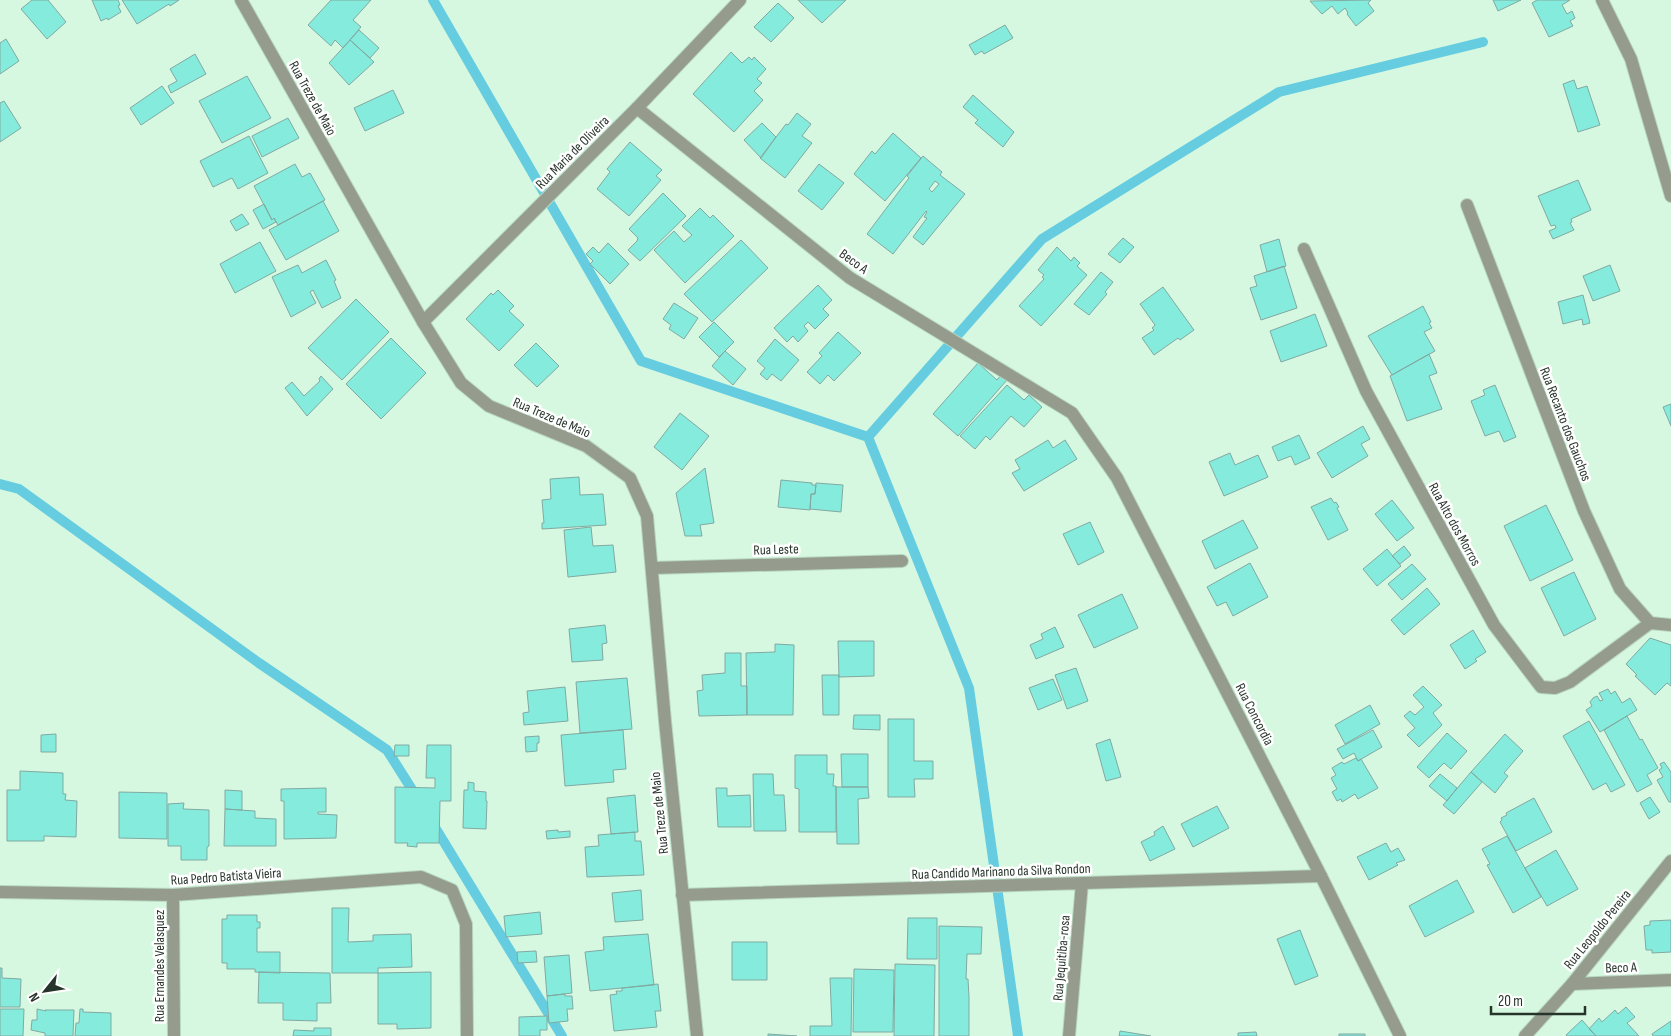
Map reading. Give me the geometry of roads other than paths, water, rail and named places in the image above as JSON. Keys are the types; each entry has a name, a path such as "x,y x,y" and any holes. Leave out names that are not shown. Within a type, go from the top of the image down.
{"street":[{"name":"Rua Treze de Maio","path":"241,0 422,322 461,383 489,406 586,446 630,478 647,516 665,721 697,1036"},
{"name":"Rua Maria de Oliveira","path":"422,322 637,108 740,0"},
{"path":"1602,0 1631,59 1671,196"},
{"name":"Beco A","path":"637,108 850,278 1072,413"},
{"name":"Rua Recanto dos Gauchos","path":"1467,205 1584,511 1620,589 1650,623"},
{"name":"Rua Alto dos Morros","path":"1304,249 1366,391 1494,625 1542,687 1554,688 1570,682 1650,623"},
{"name":"Rua Concordia","path":"1072,413 1117,478 1321,876 1400,1036"},
{"name":"Rua Leste","path":"652,568 902,561"},
{"path":"1650,623 1671,625"},
{"name":"Rua Leopoldo Pereira","path":"1525,1036 1572,984 1671,861"},
{"name":"Rua Candido Marinano da Silva Rondon","path":"682,895 1321,876"},
{"name":"Rua Pedro Batista Vieira","path":"0,892 173,895 421,877 452,890 466,924 467,1036"},
{"name":"Rua Jequitiba-rosa","path":"1069,1036 1082,883"},
{"name":"Rua Ernandes Velasquez","path":"173,895 174,1036"},
{"name":"Beco A","path":"1572,984 1671,980"}],"waterway":[{"path":"433,0 641,361 868,437 969,688 1018,1036"},
{"path":"868,437 1042,239 1279,92 1483,42"},
{"path":"0,484 19,489 259,663 387,750 418,799"},
{"path":"433,824 562,1036"}]}
